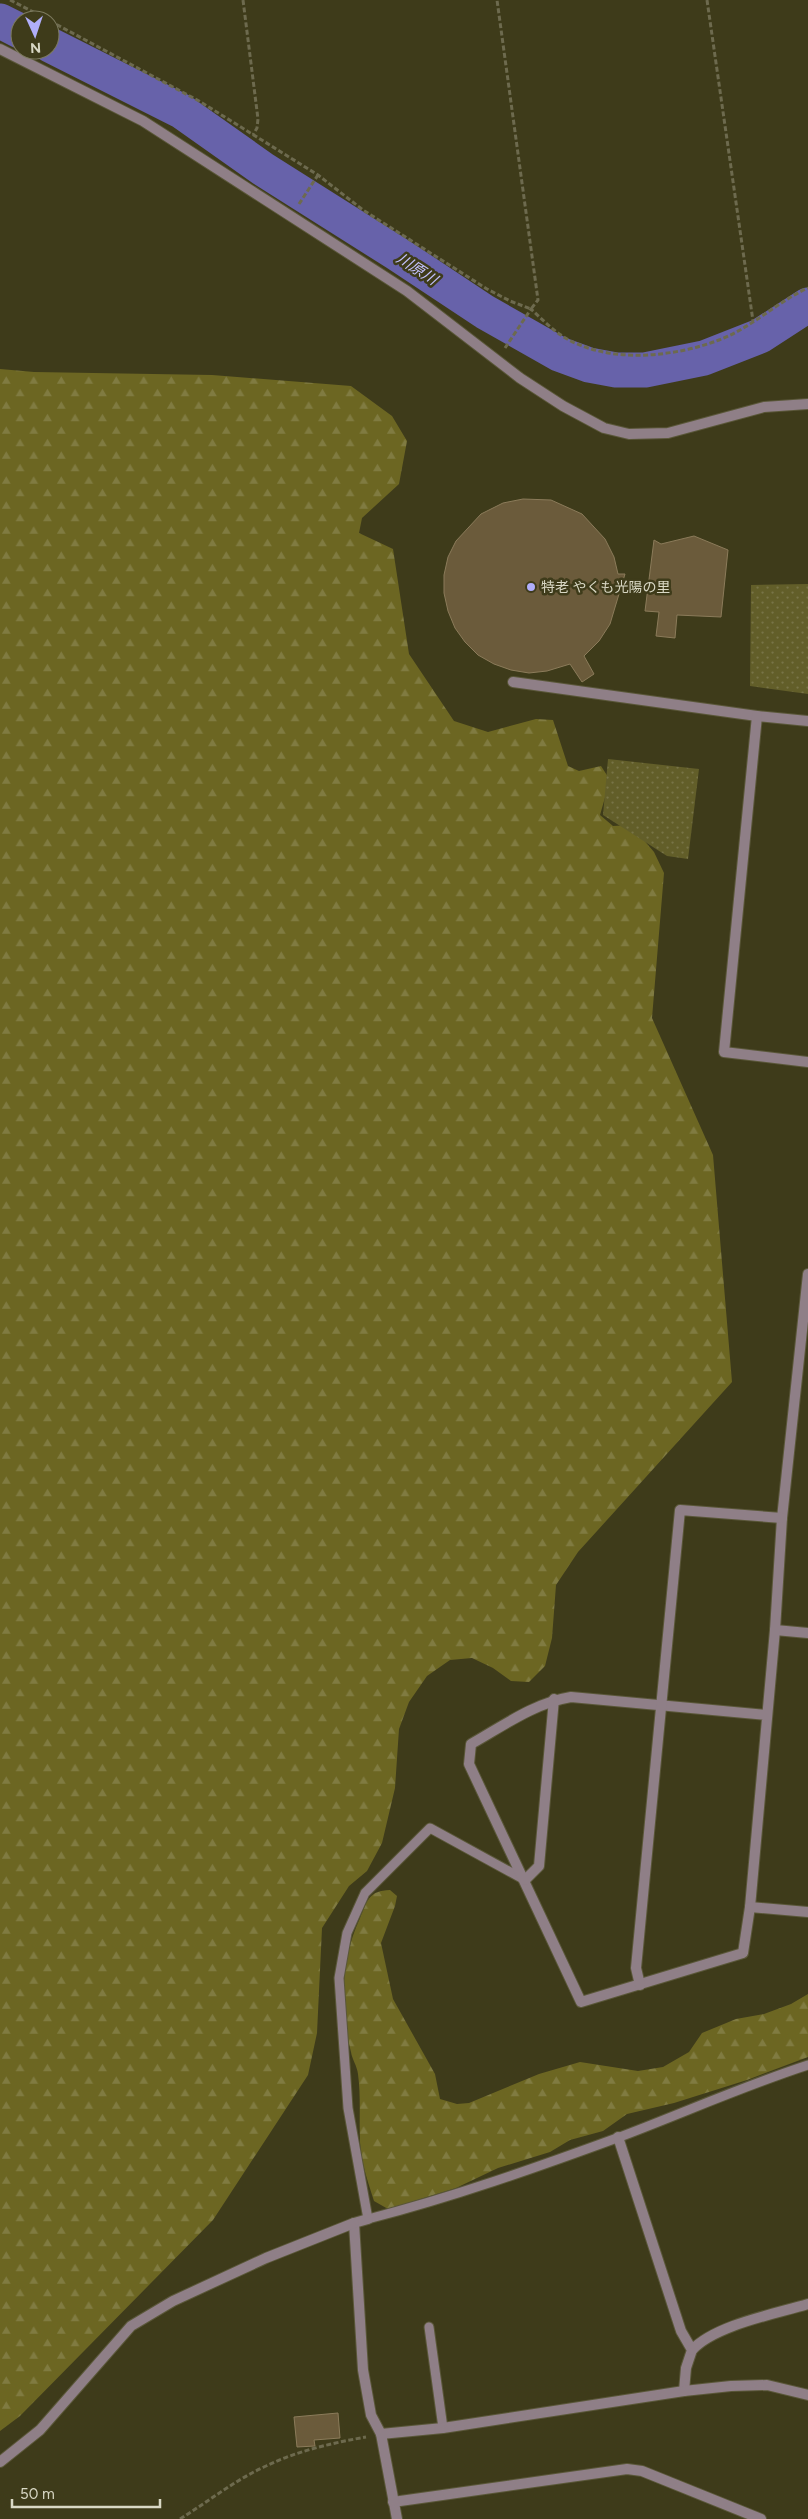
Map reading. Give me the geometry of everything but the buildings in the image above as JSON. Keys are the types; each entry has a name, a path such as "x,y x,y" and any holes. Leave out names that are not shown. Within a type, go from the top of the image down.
{"street":[{"path":"0,49 142,121 407,291 520,378 563,406 604,428 637,434 668,433 764,407 808,404"},
{"path":"513,682 758,716 808,721"},
{"path":"758,716 724,1052 808,1062"},
{"path":"766,1715 571,1697 554,1700 532,1708 471,1744 469,1764 581,2002 742,1953 750,1907 775,1630 782,1518 804,1348 808,1274"},
{"path":"640,1985 636,1968 680,1510 782,1518"},
{"path":"775,1630 808,1633"},
{"path":"525,1880 539,1866 554,1700"},
{"path":"750,1907 808,1912"},
{"path":"618,2137 681,2331 692,2350"},
{"path":"0,2462 40,2430 131,2326 173,2301 258,2262 368,2219"},
{"path":"354,2223 363,2370 371,2415 381,2434 392,2502 397,2519"},
{"path":"684,2391 686,2368 692,2350 700,2342 716,2332 808,2304"},
{"path":"381,2434 443,2428 684,2391 731,2386 766,2385 808,2395"},
{"path":"392,2502 627,2470 642,2471 760,2519"}],"lane":[{"path":"525,1880 430,1828 365,1893 347,1933 339,1978 348,2108 368,2219 445,2199 618,2137 765,2079 808,2065"},
{"path":"429,2327 443,2428"}],"path":[{"path":"10,0 30,10"},
{"path":"242,0 258,119 257,128 253,135"},
{"path":"497,0 538,300 506,348"},
{"path":"707,0 753,322"},
{"path":"60,26 147,72 253,135 363,210 486,289 510,302 531,309 556,332 579,345 606,353 636,355 672,352 719,340 753,322 808,288"},
{"path":"298,206 317,177"},
{"path":"180,2519 267,2465 342,2441 381,2434"}],"green space":[{"path":"0,369 34,372 212,375 351,386 392,416 407,441 399,484 362,518 359,533 393,549 409,654 454,721 488,732 536,719 553,720 568,766 579,771 601,766 610,780 600,815 613,826 631,825 654,852 664,873 652,1018 713,1155 732,1382 578,1552 556,1585 552,1638 545,1666 529,1682 511,1681 493,1668 472,1658 450,1660 427,1676 409,1702 399,1729 395,1788 382,1843 367,1871 349,1886 322,1928 317,2033 308,2075 213,2220 20,2416 0,2431"},
{"path":"390,1890 397,1896 381,1943 393,1999 435,2074 440,2099 457,2104 469,2103 539,2074 580,2062 638,2071 663,2067 689,2052 702,2033 736,2019 764,2014 791,2004 808,1994 808,2057 747,2080 674,2103 627,2114 603,2131 570,2140 550,2152 498,2168 456,2188 388,2209 374,2201 363,2164 360,2142 358,2074 347,2035 344,1984 349,1950 367,1901 373,1894"}],"shaded area":[{"path":"808,584 808,694 750,686 751,585"},
{"path":"608,759 699,769 688,859 667,856 603,815"}],"waterway":[{"name":"川原川","path":"0,21 10,26"},
{"name":"川原川","path":"60,50 181,111 263,169 485,312 559,354 589,365 616,370 645,370 704,358 760,336 808,305"}],"place":[{"name":"特老 やくも光陽の里","path":"531,587"}]}
